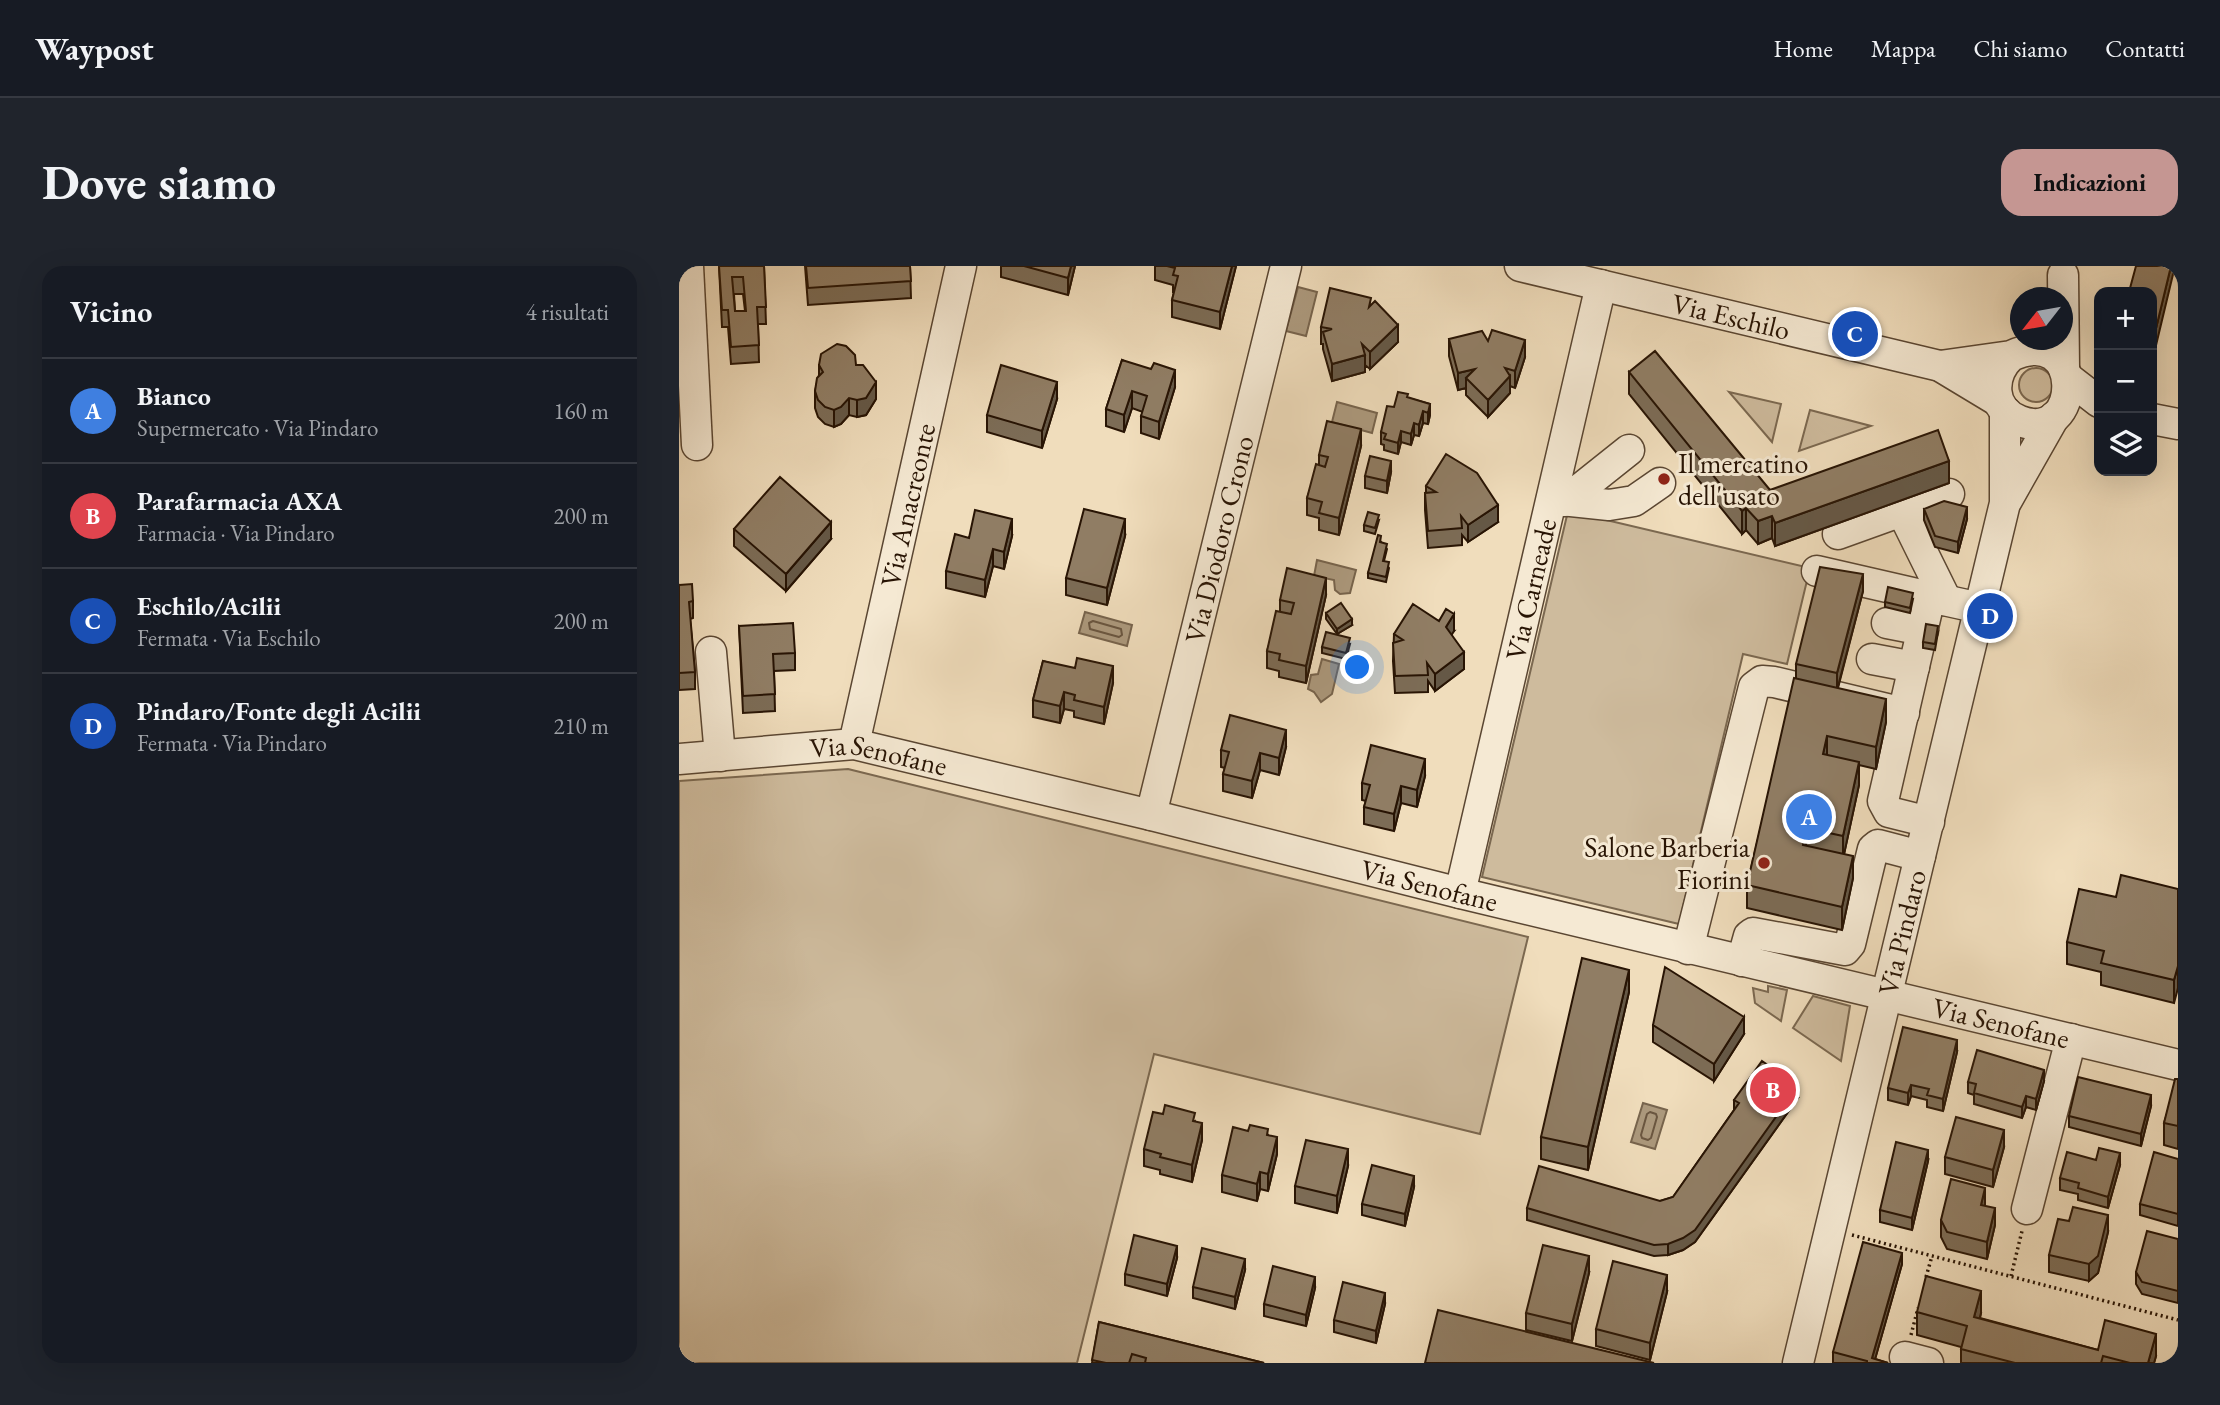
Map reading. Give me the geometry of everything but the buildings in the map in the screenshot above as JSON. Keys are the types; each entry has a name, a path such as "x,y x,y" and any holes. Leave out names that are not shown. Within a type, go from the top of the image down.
{"street":[{"path":"688,266 697,445"},
{"name":"Via Anacreonte","path":"854,744 961,266"},
{"name":"Via Diodoro Crono","path":"1151,815 1286,266"},
{"name":"Via Eschilo","path":"1520,266 1607,279 1941,366"},
{"name":"Via Carneade","path":"1460,893 1558,500 1607,279"},
{"path":"2005,503 2058,413 2069,389 2059,279"},
{"path":"1941,366 2015,350"},
{"path":"2005,503 2002,406 1995,388 2003,364 2019,350"},
{"path":"2032,350 2045,351 2059,361 2066,373 2094,398"},
{"path":"1941,366 2025,423 2045,421 2058,413 2094,409"},
{"path":"2157,420 2178,424"},
{"path":"1558,500 1629,450"},
{"path":"1558,500 1609,505 1634,501 1660,483"},
{"path":"1838,534 1949,494"},
{"name":"Via Pindaro","path":"1798,1363 2005,503"},
{"path":"1902,511 1938,598 1923,630 1883,801 1889,812 1929,822"},
{"path":"1817,571 1980,608"},
{"path":"1887,623 1923,630"},
{"path":"711,652 720,755"},
{"path":"1872,659 1914,667"},
{"path":"1688,948 1754,687 1762,681 1774,682 1904,713"},
{"name":"Via Senofane","path":"679,759 854,744 2178,1065"},
{"path":"1742,961 1749,936 1753,933 1845,950 1849,947 1873,849 1878,845 1920,856"},
{"path":"2027,1209 2071,1039"}],"path":[{"path":"2011,1276 2027,1209"},
{"path":"1831,1229 2178,1320"},
{"path":"1925,1281 1932,1255"},
{"path":"1917,1360 1919,1306"}],"shaded area":[{"path":"2036,368 2048,373 2053,385 2048,397 2036,402 2024,397 2019,385 2024,373"},
{"path":"1729,392 1781,404 1772,442"},
{"path":"1810,410 1871,426 1799,451"},
{"path":"1568,511 1810,568 1787,664 1743,654 1679,924 1482,877"},
{"path":"848,769 1528,937 1480,1134 1154,1054 1077,1363 679,1363 679,781"},
{"path":"1768,986 1787,990 1781,1021 1755,1003 1753,988 1768,992"},
{"path":"1813,996 1850,1006 1841,1061 1793,1028"}],"water":[{"path":"1298,287 1317,292 1306,336 1286,331"},
{"path":"1337,402 1377,413 1372,433 1332,422"},
{"path":"1317,560 1356,570 1350,593 1340,594 1335,590 1334,580 1314,576"},
{"path":"1085,612 1132,625 1127,646 1079,633"},
{"path":"1322,659 1339,664 1332,694 1321,702 1314,692 1308,689 1311,675 1318,674"},
{"path":"1643,1103 1667,1110 1655,1149 1631,1142"}],"place":[{"name":"Eschilo/Acilii","path":"1855,334"},
{"name":"Il mercatino dell'usato","path":"1664,479"},
{"name":"Pindaro/Fonte degli Acilii","path":"1990,616"},
{"name":"Bianco","path":"1809,817"},
{"name":"Salone Barberia Fiorini","path":"1764,863"},
{"name":"Parafarmacia AXA","path":"1773,1090"}]}
